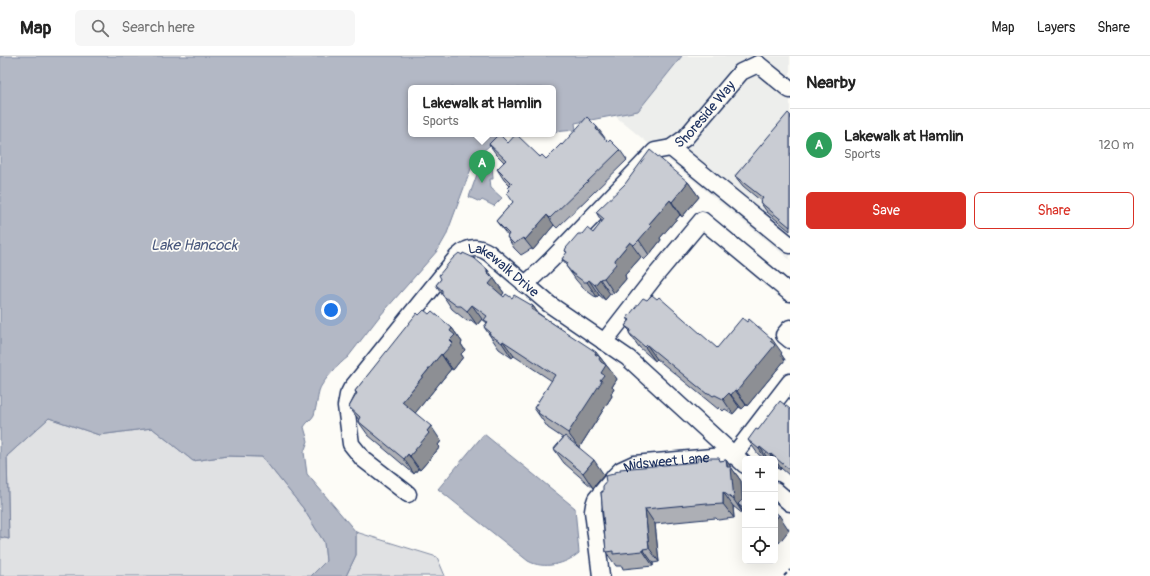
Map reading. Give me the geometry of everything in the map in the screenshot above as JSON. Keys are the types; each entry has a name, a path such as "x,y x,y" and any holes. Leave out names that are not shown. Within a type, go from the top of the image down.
{"lane":[{"path":"758,60 790,90"},
{"name":"Shoreside Way","path":"525,285 551,260 655,151 671,148 685,138 741,72 758,60"},
{"path":"671,148 790,245"},
{"path":"604,342 656,275 702,220 790,293"},
{"name":"Lakewalk Drive","path":"408,494 363,459 354,450 349,439 346,406 348,395 457,257 468,248 478,248 484,250 525,285 560,312 637,366 739,460"},
{"path":"790,328 784,335 790,340"},
{"path":"739,460 788,390"},
{"name":"Midsweet Lane","path":"601,576 593,511 594,505 596,499 621,470 634,464 739,460"},
{"path":"777,492 790,503"}],"path":[{"path":"784,576 790,570"}],"shaded area":[{"path":"682,56 790,56 790,260 615,116 638,111"},
{"path":"49,418 99,435 152,428 193,461 227,456 262,457 303,508 324,542 326,561 311,576 0,576 0,537 9,539 7,456"},
{"path":"356,532 437,557 445,576 346,576 356,555"}],"water":[{"name":"Lake Hancock","path":"0,56 682,56 638,111 575,123 576,130 556,132 556,85 408,85 408,137 500,137 475,158 446,236 438,250 379,317 348,357 323,383 319,391 314,415 304,427 308,441 304,452 307,474 356,532 356,555 346,576 311,576 326,561 324,542 303,508 262,457 227,456 193,461 152,428 99,435 49,418 7,456 9,539 0,537"},
{"path":"481,163 492,163 493,179 490,179 491,188 502,198 494,206 482,200 480,202 469,197"},
{"path":"484,434 575,508 579,553 574,557 561,563 548,565 534,564 528,561 438,489"}],"building":[{"path":"788,113 790,115 790,227 760,202 763,198 735,176"},
{"path":"587,117 597,127 596,129 608,142 610,140 620,150 550,218 547,215 525,240 523,238 514,244 507,237 509,234 496,221 513,202 507,193 510,190 508,188 512,184 497,169 506,160 489,144 496,137 502,137 508,143 513,137 519,137 540,157 542,155 546,159 561,144 562,145"},
{"path":"650,150 688,182 672,202 670,200 649,224 651,226 639,240 634,245 630,242 615,260 616,264 604,278 600,279 595,285 589,280 584,282 572,273 566,266 568,263 562,259 567,252 565,251 566,248 578,234 582,234 587,228 593,233 604,219 596,212 625,184"},
{"path":"459,253 462,255 463,253 474,258 487,269 487,273 494,278 489,284 504,297 506,294 512,298 514,295 533,306 531,309 596,352 595,354 600,357 599,359 601,362 606,365 601,373 604,375 600,380 602,381 568,433 538,413 539,411 534,408 555,375 503,341 502,343 489,334 490,332 484,327 488,322 484,320 487,316 472,305 467,311 442,295 442,290 436,285 441,279 439,275"},
{"path":"652,295 657,299 659,297 717,348 742,318 747,322 749,319 772,339 770,341 775,345 737,391 735,390 731,395 729,393 723,399 709,393 707,394 647,345 645,347 629,333 631,330 625,326 630,320 627,318 643,298 647,300"},
{"path":"424,310 429,314 432,311 452,328 450,331 455,335 450,340 453,343 442,355 441,354 402,402 431,426 427,431 429,433 410,456 408,454 404,459 358,421 360,417 349,407 357,393 355,391 417,313 419,315"},
{"path":"780,401 790,409 790,470 778,460 778,456 770,455 760,447 759,449 748,440 756,429 758,430"},
{"path":"565,436 594,460 583,473 554,449"},
{"path":"697,458 719,458 720,461 726,460 727,467 731,467 734,500 723,492 723,504 707,505 707,503 645,509 649,548 643,549 643,551 613,554 613,551 606,552 601,492 603,492 603,486 606,482 605,476 614,474 614,472 620,471 620,469 697,462"},
{"path":"742,500 742,507 738,504"}],"place":[{"name":"Lakewalk at Hamlin","path":"482,183"}]}
